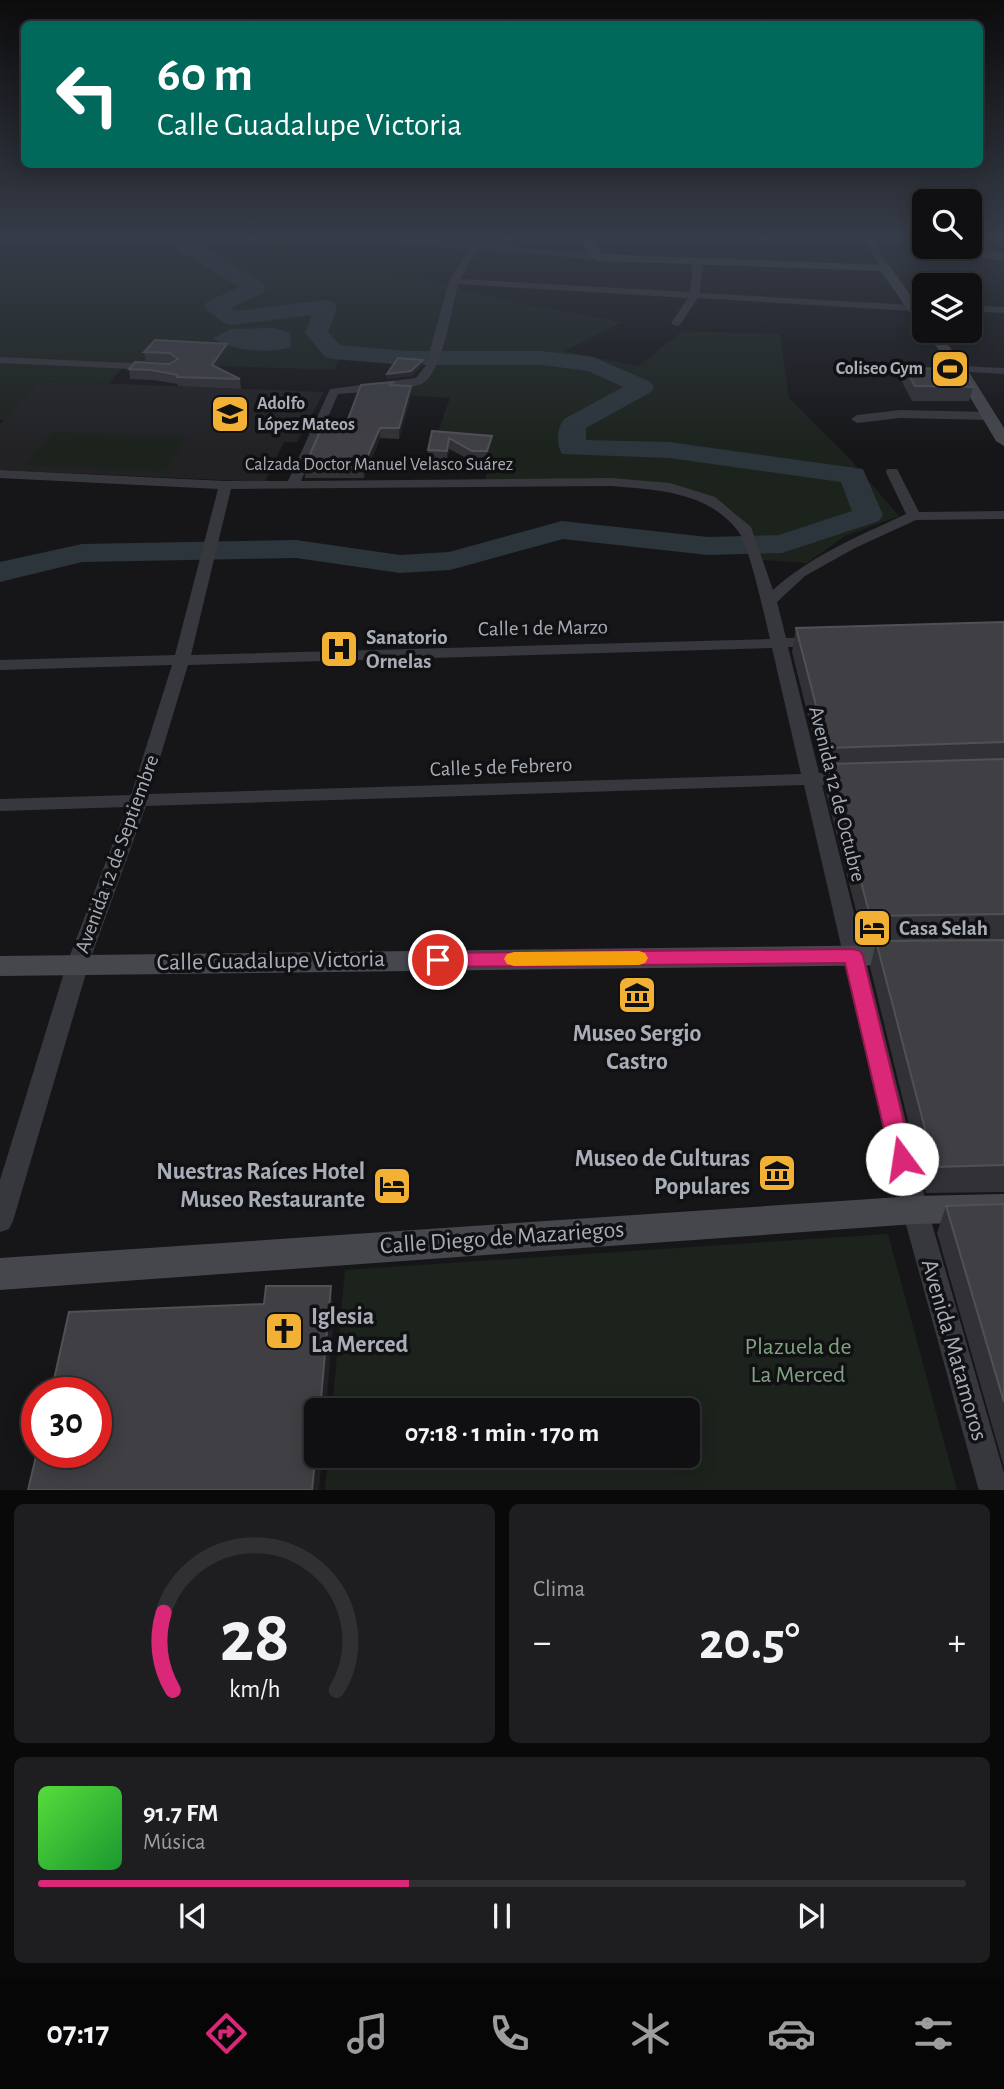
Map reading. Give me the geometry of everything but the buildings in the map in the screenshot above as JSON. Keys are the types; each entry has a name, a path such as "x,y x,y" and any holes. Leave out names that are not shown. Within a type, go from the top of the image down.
{"main road":[{"path":"939,343 960,369 1004,441"},
{"name":"Calle Guadalupe Victoria","path":"0,966 935,954"},
{"name":"Calle Diego de Mazariegos","path":"0,1274 915,1210 1004,1208"}],"street":[{"path":"292,486 334,391 401,385 420,380 433,359 446,310"},
{"path":"677,323 686,310"},
{"path":"0,360 171,368"},
{"path":"960,369 1004,371"},
{"path":"857,418 900,414 990,416"},
{"path":"892,472 914,516"},
{"name":"Calzada Doctor Manuel Velasco Suárez","path":"0,474 292,486 611,482 670,487 710,500 746,530"},
{"name":"Avenida 12 de Septiembre","path":"0,1221 78,963 138,802 182,658 225,485"},
{"path":"769,601 800,573 850,545 914,516 1004,515"},
{"name":"Avenida 12 de Octubre","path":"746,530 757,557 769,601 915,1210"},
{"name":"Calle 1 de Marzo","path":"0,665 831,642"},
{"name":"Calle 5 de Febrero","path":"0,805 865,778"},
{"name":"Avenida Matamoros","path":"915,1210 994,1490"}],"shaded area":[{"path":"274,328 290,333 291,347 250,350 229,346 213,338 231,329"},
{"path":"40,381 324,392 297,442 284,442 265,482 0,470 0,424"}],"green space":[{"path":"0,310 553,310 622,322 564,351 638,366 683,331 780,334 789,398 849,458 899,516 845,536 807,563 761,560 751,529 734,512 713,499 672,486 485,484 491,443 434,442 450,398 399,395 402,386 426,379 437,364 340,358 334,370 127,363 108,384 40,381 4,420 0,420"},
{"path":"53,432 187,437 164,471 24,465"},
{"name":"Plazuela de La Merced","path":"888,1234 957,1490 325,1490 327,1468 700,1468 700,1398 333,1398 345,1270"}],"waterway":[{"path":"219,310 232,318 304,310"},
{"path":"0,572 82,553 296,549 400,564 450,561 562,530 708,546 782,544 868,515 853,475 669,450 572,448 573,425 642,387 593,364 542,358 406,358 333,352 316,333 325,310"}],"slow traffic":[{"path":"514,959 639,958"}],"place":[{"name":"Coliseo Gym","path":"950,369"},
{"name":"Adolfo López Mateos","path":"230,414"},
{"name":"Sanatorio Ornelas","path":"339,649"},
{"name":"Casa Selah","path":"872,928"},
{"name":"Museo Sergio Castro","path":"637,995"},
{"name":"Museo de Culturas Populares","path":"777,1173"},
{"name":"Nuestras Raíces Hotel Museo Restaurante","path":"392,1186"},
{"name":"Iglesia La Merced","path":"284,1331"}],"route":[{"path":"438,960 853,956 902,1159"}]}
